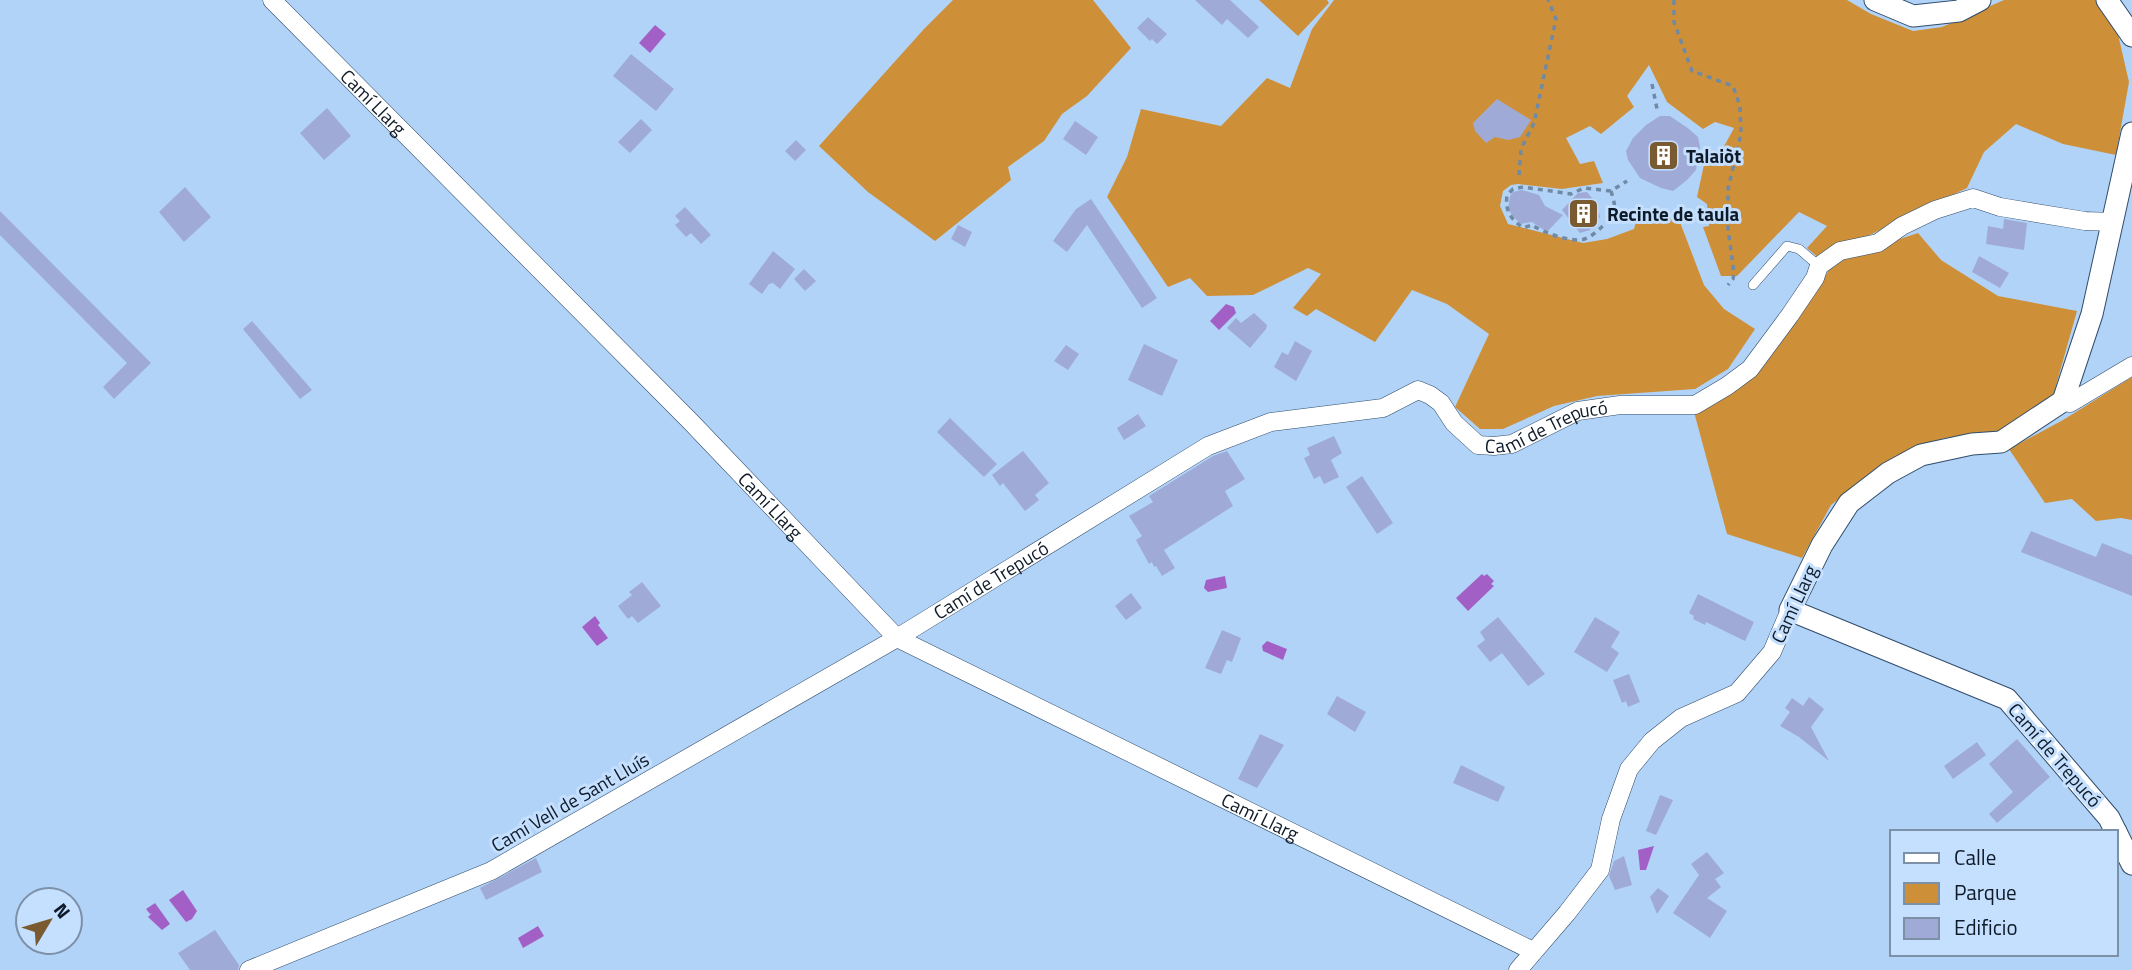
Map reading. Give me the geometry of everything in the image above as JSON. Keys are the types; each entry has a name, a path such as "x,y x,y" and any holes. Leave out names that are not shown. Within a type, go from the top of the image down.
{"street":[{"name":"Camí Llarg","path":"272,0 690,421 897,638 1533,951 1600,870 1611,819 1629,769 1652,741 1681,718 1737,693 1772,652 1822,545 1849,503 1888,473 1922,455 1972,444 2001,442 2063,401"},
{"path":"1875,0 1913,16 1959,11 1980,0"},
{"path":"2107,0 2132,36"},
{"path":"2132,133 2123,224 2063,401 2070,404 2132,366"},
{"path":"1819,266 1840,251 1878,243 1924,215 1973,198 2000,207 2085,221 2123,224"},
{"name":"Camí de Trepucó","path":"897,638 1208,446 1271,422 1383,408 1418,390 1430,394 1441,403 1454,423 1478,445 1494,446 1512,444 1578,411 1620,405 1695,405 1750,369 1815,278 1819,266"},
{"name":"Camí de Trepucó","path":"1790,610 2007,699 2109,818 2115,830"},
{"name":"Camí Vell de Sant Lluís","path":"249,970 491,872 897,638"},
{"name":"Camí de Trepucó","path":"2118,836 2132,864"},
{"path":"1518,970 1533,951"}],"lane":[{"path":"1753,285 1787,246 1799,249 1819,266"}],"path":[{"path":"1520,175 1521,149 1534,123 1556,19 1548,0"},
{"path":"1674,0 1674,22 1692,71 1733,86 1740,106 1741,134 1728,188 1728,229 1734,273 1728,285"},
{"path":"1653,84 1657,109"},
{"path":"1611,191 1616,208 1613,219 1594,234 1581,240 1545,233 1532,225 1523,228 1511,220 1505,207 1507,195 1513,189 1523,187 1571,194 1584,188 1611,191 1627,181"}],"green space":[{"path":"953,0 1093,0 1131,48 1087,96 1062,114 1044,141 1008,167 1011,180 935,241 868,192 819,146"},
{"path":"1259,0 1327,0 1329,3 1298,36"},
{"path":"1334,0 1847,0 1871,14 1913,31 1942,27 2004,0 2096,0 2117,30 2129,82 2116,155 2063,144 2016,124 1984,152 1967,188 1820,259 1807,248 1827,226 1799,212 1737,276 1721,276 1703,227 1709,226 1707,204 1697,197 1707,151 1722,150 1734,128 1715,122 1703,129 1667,102 1649,65 1627,96 1634,107 1601,134 1590,126 1566,138 1580,164 1594,161 1603,183 1562,189 1511,185 1503,191 1500,206 1508,224 1583,243 1607,239 1634,229 1637,218 1678,217 1704,285 1724,309 1755,329 1728,369 1695,389 1597,396 1554,406 1503,429 1480,429 1455,407 1489,334 1447,304 1412,290 1375,342 1316,309 1307,316 1293,308 1321,274 1308,268 1253,295 1207,296 1190,278 1168,287 1107,197 1127,157 1141,109 1221,126 1267,78 1290,88 1312,29"},
{"path":"1918,233 1941,260 1998,296 2077,311 2053,396 1993,435 1944,438 1892,458 1831,505 1802,558 1727,534 1694,412 1735,389 1768,360 1832,266 1857,253"},
{"path":"2132,377 2132,520 2121,518 2096,521 2072,499 2045,503 2009,449 2063,420"}],"shaded area":[{"path":"655,25 666,34 650,53 639,43"},
{"path":"1226,304 1234,307 1236,313 1219,330 1210,321"},
{"path":"1482,574 1487,574 1494,581 1491,584 1494,586 1468,611 1456,598"},
{"path":"1225,576 1227,588 1208,592 1204,588 1206,580"},
{"path":"595,616 608,638 597,646 582,627"},
{"path":"1267,641 1287,649 1283,660 1263,651 1262,646"},
{"path":"1654,846 1646,870 1640,870 1638,850"},
{"path":"183,890 197,911 192,919 186,922 169,900"},
{"path":"155,903 170,924 162,930 148,917 152,913 146,909"},
{"path":"538,926 544,936 523,948 518,938"}],"building":[{"path":"1195,0 1230,0 1259,27 1248,38 1227,19 1222,25"},
{"path":"1148,17 1167,34 1157,44 1137,28"},
{"path":"631,54 674,89 656,111 613,76"},
{"path":"1497,99 1531,120 1520,137 1508,140 1495,137 1486,143 1475,131 1473,123"},
{"path":"327,108 351,136 324,160 300,133"},
{"name":"Talaiòt","path":"1660,116 1670,116 1689,129 1698,137 1700,147 1696,170 1673,191 1640,178 1628,160 1626,151 1633,138"},
{"path":"641,119 652,130 630,153 618,142"},
{"path":"1075,121 1098,137 1086,155 1063,139"},
{"path":"796,140 806,150 795,161 785,151"},
{"path":"185,187 211,217 184,242 159,212"},
{"path":"1522,190 1539,195 1545,206 1563,215 1547,232 1532,222 1520,224 1508,210 1510,196 1513,192"},
{"name":"Recinte de taula","path":"1587,192 1596,203 1600,217 1590,230 1580,233 1562,210 1578,193"},
{"path":"1091,199 1157,298 1142,308 1087,225 1067,252 1053,241 1076,209"},
{"path":"685,207 711,235 701,244 691,233 686,237 675,225 680,221 675,216"},
{"path":"0,211 151,363 114,399 103,387 127,363 0,235"},
{"path":"2004,219 2027,223 2024,250 1986,244 1988,226 2003,229"},
{"path":"958,225 972,232 965,247 951,239"},
{"path":"773,251 795,269 780,289 773,283 769,284 762,294 749,284"},
{"path":"1979,256 2009,273 2000,288 1972,272"},
{"path":"804,269 816,281 805,291 794,279"},
{"path":"1254,313 1267,325 1250,348 1227,328 1236,318 1241,323"},
{"path":"252,321 312,390 300,399 243,329"},
{"path":"1295,341 1312,351 1296,381 1274,367 1282,352 1288,355"},
{"path":"1144,344 1178,360 1162,396 1128,380"},
{"path":"1066,345 1079,354 1068,370 1054,361"},
{"path":"1138,414 1146,426 1124,440 1117,428"},
{"path":"950,418 997,464 984,477 937,432"},
{"path":"1334,436 1342,453 1331,460 1339,477 1324,484 1320,476 1314,479 1304,458 1310,455 1307,448"},
{"path":"1023,451 1049,483 1035,495 1039,500 1025,511 1003,483 1000,486 992,475"},
{"path":"1227,451 1245,479 1225,491 1233,506 1164,550 1175,568 1162,576 1152,562 1149,564 1136,540 1142,536 1129,516 1153,502 1149,496 1213,456"},
{"path":"1362,476 1393,523 1377,534 1346,487"},
{"path":"2031,531 2096,557 2102,543 2132,555 2132,596 2021,552"},
{"path":"642,582 661,606 638,623 632,616 628,619 618,606 632,595 629,592"},
{"path":"1131,593 1142,608 1126,620 1115,606"},
{"path":"1698,594 1754,622 1745,641 1706,622 1705,625 1693,619 1694,616 1689,613"},
{"path":"1498,617 1545,674 1528,686 1502,653 1490,662 1477,646 1485,640 1480,632"},
{"path":"1595,617 1620,632 1611,647 1619,653 1607,672 1574,652"},
{"path":"1222,630 1241,638 1232,662 1227,660 1221,674 1205,668"},
{"path":"1629,674 1640,702 1628,707 1626,701 1622,703 1613,680"},
{"path":"1337,696 1366,712 1355,732 1327,714"},
{"path":"1809,697 1824,709 1811,727 1829,761 1780,726 1790,712 1785,708 1792,698 1803,706"},
{"path":"1260,734 1284,745 1257,788 1238,779"},
{"path":"2017,739 2050,777 1997,823 1989,814 2013,792 1989,764"},
{"path":"1977,742 1986,755 1953,779 1944,766"},
{"path":"1461,765 1505,787 1498,802 1453,783"},
{"path":"1660,795 1673,800 1656,835 1646,831"},
{"path":"1707,852 1724,873 1715,879 1721,887 1707,898 1727,911 1710,938 1673,913 1699,875 1691,864"},
{"path":"1624,856 1632,885 1615,890 1609,876 1614,861"},
{"path":"536,858 542,872 486,900 480,888"},
{"path":"1658,888 1669,896 1657,914 1650,897"},
{"path":"215,930 239,965 238,970 190,970 178,953"}],"place":[{"name":"Talaiòt","path":"1663,156"},
{"name":"Recinte de taula","path":"1584,214"}]}
